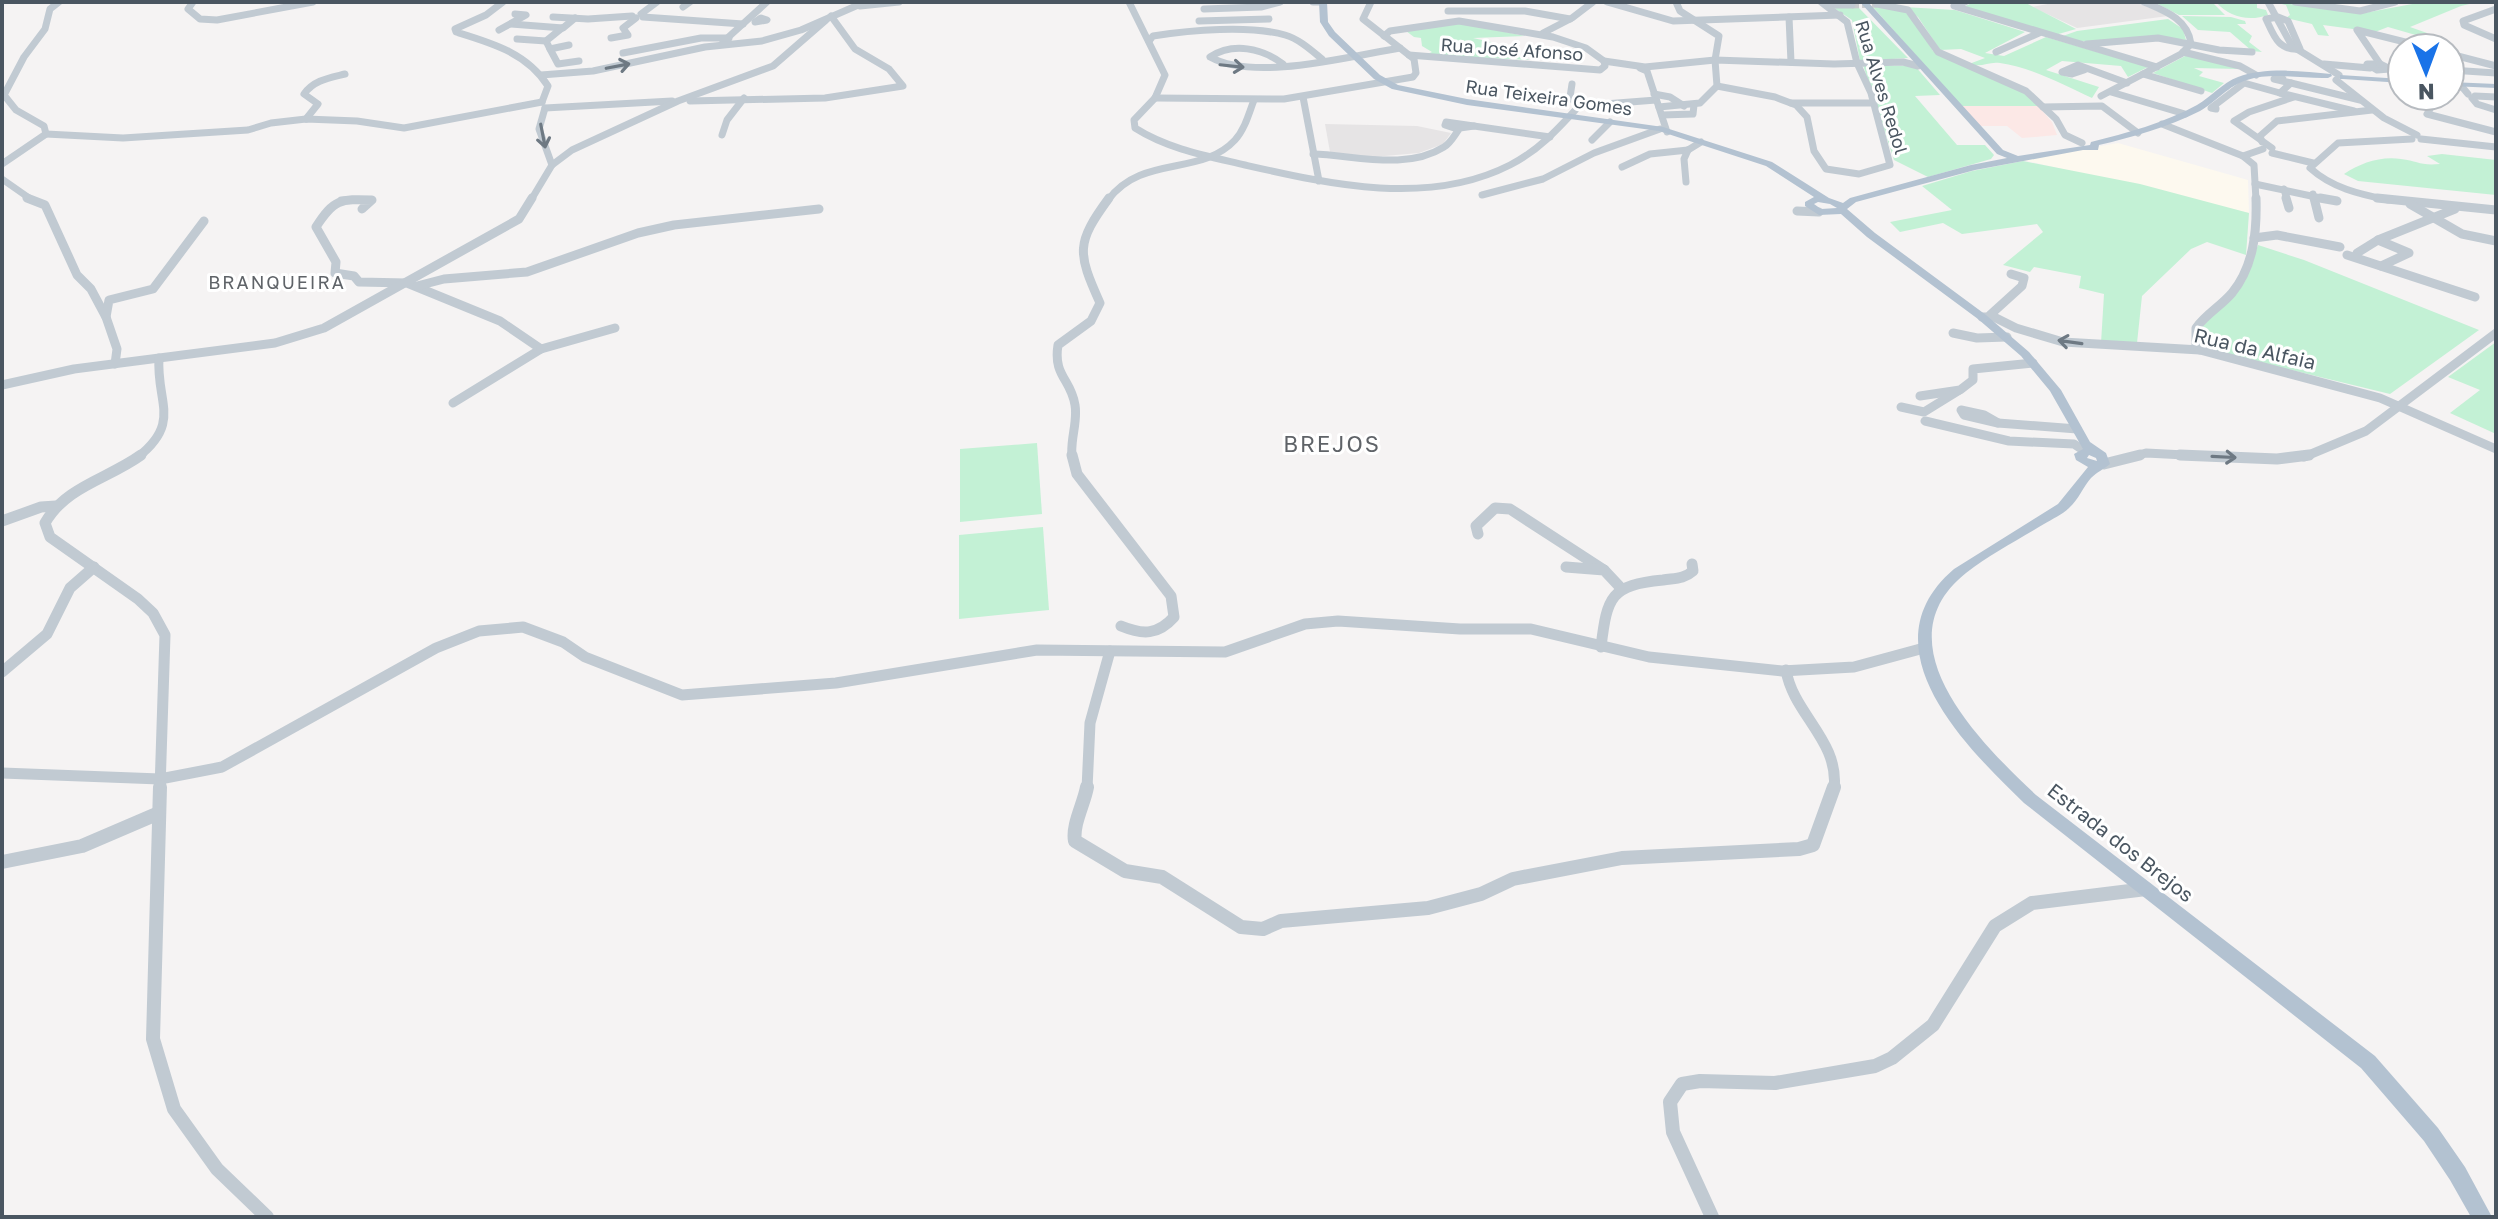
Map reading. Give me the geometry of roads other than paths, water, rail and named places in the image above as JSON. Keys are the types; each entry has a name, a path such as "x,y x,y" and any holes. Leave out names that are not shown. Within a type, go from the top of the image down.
{"main road":[{"name":"Rua Teixeira Gomes","path":"1321,2 1326,26 1352,55 1387,84 1444,98 1610,122 1660,116 1701,142 1769,164 1809,196 1822,213"},
{"path":"1859,3 1998,155 1996,163"},
{"path":"1913,62 2000,152 2020,158"},
{"path":"1809,196 1828,200 1862,198 1996,163 2082,145 2093,149 2096,147 2094,144 2138,133 2203,106 2232,83 2256,75 2386,80"},
{"path":"2468,93 2496,86"},
{"path":"1809,196 1862,198"},
{"path":"1822,213 1843,209 1862,198"},
{"path":"1828,200 1843,209 1871,235"},
{"path":"1822,213 1849,221 1871,235 2004,331 2055,390 2085,444 2101,459"},
{"path":"2077,429 2085,468 2079,484"},
{"path":"2081,454 2101,459"},
{"path":"1924,648 1930,612 1950,580 2065,504 2101,459"},
{"name":"Estrada dos Brejos","path":"1924,648 1942,698 1984,754 2030,799 2368,1062 2412,1107 2436,1138 2482,1217"}],"street":[{"path":"46,134 44,126 21,114 4,95 24,57 45,29 50,9 59,2"},
{"path":"193,2 188,9 207,20 313,2"},
{"path":"503,2 492,12 455,29 456,32 509,49 541,75 549,90 539,129 552,165"},
{"path":"611,38 628,35 623,28 657,2"},
{"path":"683,7 690,2"},
{"path":"721,45 767,2"},
{"path":"541,75 593,71 705,47 736,46 775,38 865,2"},
{"path":"2,385 115,364 301,336 336,323 412,284 519,219 552,165 580,145 678,101 773,66 828,18 866,4 899,2"},
{"path":"1129,2 1165,69 1164,82 1155,98 1134,120 1135,128 1212,157 1319,181 1376,189 1450,185 1483,176 1515,162 1550,137 1572,117 1579,106"},
{"path":"1204,9 1266,6 1280,2"},
{"path":"1313,2 1321,2"},
{"path":"1155,98 1254,100 1303,97 1413,77 1416,73 1414,59 1387,34 1376,30 1363,19 1371,2"},
{"path":"1444,2 1456,20"},
{"path":"1521,2 1525,11"},
{"path":"1552,35 1570,19 1598,3 1641,2"},
{"path":"1482,195 1543,179 1660,116 1710,97 1717,86 1715,60 1719,36 1680,11 1676,2"},
{"path":"1965,2 1954,6 2157,67"},
{"path":"2144,2 2183,24 2190,33 2191,44"},
{"path":"2266,2 2294,50 2322,64 2372,110 2414,137"},
{"path":"2295,2 2365,10 2395,2"},
{"path":"1824,3 1859,3"},
{"name":"Rua Alves Redol","path":"1791,103 1807,117 1820,164 1837,173 1851,174 1874,172 1890,165 1847,22 1824,3"},
{"path":"1629,4 1640,14 1658,19 1697,21 1840,15"},
{"path":"1877,4 1908,10 1938,52 2026,91 2056,119 2065,135 2082,145"},
{"path":"1242,7 1244,20"},
{"path":"2494,10 2463,21 2474,32 2496,39"},
{"path":"1448,11 1525,11 1570,19"},
{"path":"499,30 526,15 515,14"},
{"path":"553,17 573,21 638,16 743,24"},
{"path":"1789,17 1791,62"},
{"path":"2,164 46,134 123,138 248,130 271,123 306,119 414,128 543,105 825,98 903,86 890,67 855,50 828,18"},
{"path":"1199,21 1269,19"},
{"path":"1387,34 1456,20 1552,35 1580,46 1604,61 1647,71 1657,66"},
{"path":"517,39 546,41 573,21"},
{"path":"762,23 766,36 775,38"},
{"path":"511,24 563,28"},
{"path":"1143,28 1171,34"},
{"path":"801,30 812,32"},
{"path":"2322,64 2376,65 2360,36 2370,32 2386,36"},
{"path":"1149,41 1153,36 1171,34 1275,33 1297,39 1322,59"},
{"path":"1996,52 2039,33"},
{"path":"623,53 701,38 729,38"},
{"path":"2080,45 2158,38 2232,52 2252,52"},
{"path":"546,41 558,64 579,61"},
{"path":"2101,96 2183,52 2191,44"},
{"path":"550,49 569,45"},
{"path":"1283,64 1273,55 1261,52 1220,51 1210,57 1223,66 1283,64 1400,48"},
{"path":"2183,52 2240,66 2256,75"},
{"name":"Rua José Afonso","path":"1409,55 1600,70 1605,66 1604,61"},
{"path":"1632,66 1715,60 1913,62"},
{"path":"2466,60 2494,70"},
{"path":"2085,74 2075,65 2061,74 2085,74 2127,83"},
{"path":"2466,70 2494,70"},
{"path":"1647,71 1660,116"},
{"path":"306,119 318,104 304,94 307,87 345,74"},
{"path":"2143,74 2201,91"},
{"path":"2280,93 2287,81 2360,100"},
{"path":"2216,109 2211,108 2244,83 2354,111"},
{"path":"1572,84 1570,97 1579,106 1628,103"},
{"path":"1717,86 1791,103 1873,103"},
{"path":"2111,92 2185,114"},
{"path":"2468,93 2496,97"},
{"path":"2468,93 2477,104 2496,110"},
{"path":"1619,95 1628,103 1660,116 1693,114 1694,105"},
{"path":"2294,96 2237,118 2234,123 2266,147 2313,163"},
{"path":"1303,97 1319,181"},
{"path":"1660,116 1670,97 1684,106"},
{"path":"722,135 727,120 744,98"},
{"path":"1121,626 1149,635 1165,628 1174,617 1171,596 1077,474 1068,454 1075,405 1058,377 1054,361 1058,345 1091,321 1100,303 1083,261 1081,244 1087,226 1122,183 1168,166 1212,157 1241,133 1254,100"},
{"path":"2043,107 2102,106 2138,133"},
{"path":"2243,156 2266,147 2277,121 2372,110"},
{"path":"2428,112 2425,116 2496,132"},
{"path":"1474,126 1457,129 1445,125 1446,122 1474,126 1550,137"},
{"path":"1592,140 1610,122"},
{"path":"2162,124 2243,156 2254,165 2256,230 2241,279 2196,328 2196,345 2200,350"},
{"path":"1313,154 1375,159 1417,156 1443,148 1452,141 1457,129"},
{"path":"2496,147 2414,137 2338,143 2310,168 2333,186 2354,193 2459,208 2496,210"},
{"path":"1622,167 1650,154 1688,150 1701,142"},
{"path":"1686,182 1684,159 1688,150"},
{"path":"1667,152 1684,159"},
{"path":"2,179 23,196 45,205 64,240 77,275 91,289 106,317 117,349 115,364"},
{"path":"2255,184 2337,201"},
{"path":"2284,189 2289,208"},
{"path":"2313,194 2319,218"},
{"path":"362,209 372,200 342,199 318,221 316,227 336,262 335,273 354,276 359,282 412,284 534,271 674,224 765,218 819,209"},
{"path":"2406,201 2462,234 2496,241"},
{"path":"2346,251 2367,246 2459,208"},
{"path":"106,317 109,300 153,289 204,221"},
{"path":"2256,230 2346,251 2475,297"},
{"path":"2378,240 2409,253 2381,266"},
{"path":"1986,316 2022,286 2024,278 2011,274"},
{"path":"412,284 520,331 541,349"},
{"path":"453,403 541,349 615,328"},
{"name":"Rua da Alfaia","path":"1953,333 1977,338 2004,331 2063,342 2200,350 2324,382 2398,407 2496,449"},
{"path":"2101,459 2146,453 2301,458 2366,431 2496,335"},
{"path":"2,521 23,512 56,506 148,448 161,434 165,422 159,358"},
{"path":"1901,407 1929,411 1973,380 1973,369 2033,363"},
{"path":"1920,396 1960,390"},
{"path":"1925,421 2009,441 2074,444 2081,454"},
{"path":"1999,423 2077,429"},
{"path":"56,506 45,523 50,537 153,613 165,635 153,1039 174,1109 217,1169 267,1217"},
{"path":"1478,534 1476,526 1495,508 1510,509 1604,570 1619,586"},
{"path":"1601,647 1609,596 1619,586 1686,577 1693,571 1692,564"},
{"path":"2,672 51,631 59,606 75,579 94,567"},
{"path":"1566,567 1604,570"},
{"path":"2,773 160,779 222,767 436,648 479,631 523,627 563,642 585,657 627,675 682,695 836,683 1037,650 1225,652 1305,624 1338,621 1460,629 1531,629 1649,657 1786,670 1854,667 1924,648"},
{"path":"1110,651 1090,723 1090,773 1083,810 1073,831 1075,841 1125,871 1162,877 1241,927 1263,929 1281,921 1428,908 1481,894 1513,879 1622,858 1799,849 1813,845 1837,779 1835,762 1788,688 1786,670"},
{"path":"2,862 82,846 159,813"},
{"path":"1712,1217 1673,1132 1670,1102 1682,1084 1700,1081 1775,1083 1875,1066 1892,1058 1933,1025 1995,926 2032,903 2146,889"}],"tunnel":[{"path":"1852,5 1877,4"}],"district":[{"name":"BRANQUEIRA","path":"277,282"},
{"name":"BREJOS","path":"1332,443"}]}
